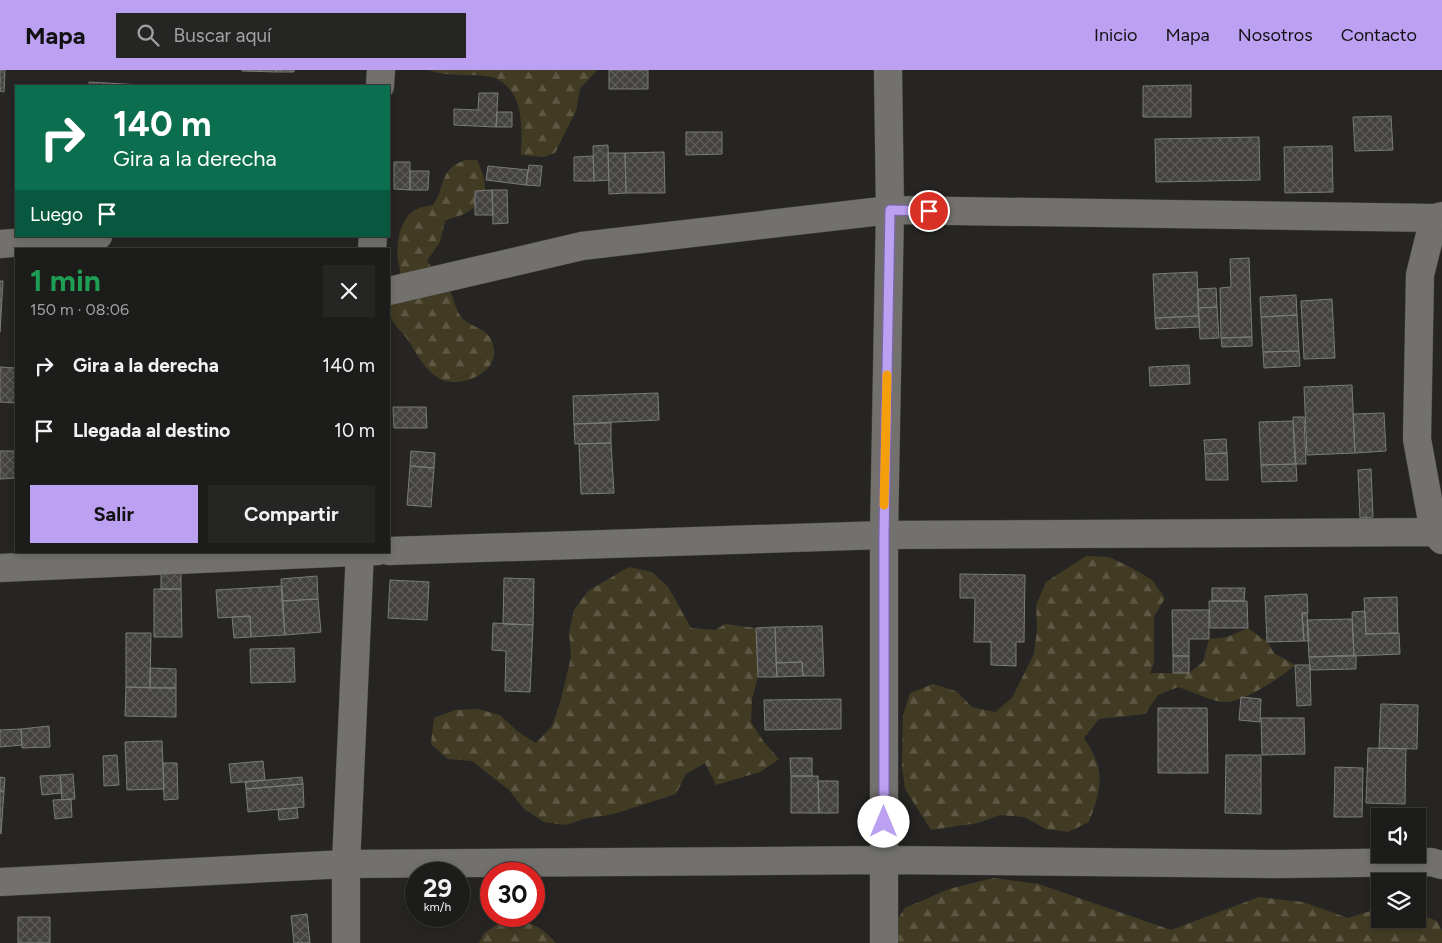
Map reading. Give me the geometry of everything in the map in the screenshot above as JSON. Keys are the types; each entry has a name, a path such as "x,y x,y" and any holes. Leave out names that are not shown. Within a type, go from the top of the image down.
{"street":[{"path":"380,70 380,85"},
{"path":"884,943 884,535 890,210 888,70"},
{"path":"390,290 582,246 890,210 1438,217 1420,276 1417,439 1438,536 884,535 390,551"},
{"path":"0,244 86,237"},
{"path":"0,568 338,553"},
{"path":"346,943 346,864 360,553"},
{"path":"0,882 346,864 884,860 1270,864 1431,862 1442,865"}],"green space":[{"path":"429,70 597,70 580,89 576,111 555,153 544,157 521,155 520,113 513,93 506,85 490,77 446,74"},
{"path":"466,160 477,160 485,184 483,197 473,209 445,221 440,242 427,261 448,288 460,316 482,330 489,337 494,349 494,358 490,366 475,377 457,382 448,382 440,379 428,370 393,322 390,310 400,271 397,252 399,237 407,217 415,210 433,205 447,173 457,163"},
{"path":"1086,556 1109,557 1132,568 1152,580 1165,598 1154,617 1154,663 1150,673 1189,673 1203,662 1209,639 1227,637 1248,628 1267,642 1274,653 1295,665 1261,689 1240,699 1223,702 1178,687 1158,695 1145,714 1099,719 1084,738 1096,760 1099,770 1100,779 1097,798 1089,822 1068,832 1046,829 1024,817 1000,815 978,823 931,830 905,789 902,766 903,716 910,693 933,684 956,691 972,707 995,712 1012,698 1034,654 1037,629 1036,605 1046,582"},
{"path":"629,567 652,572 669,588 691,628 715,630 725,624 756,628 758,677 752,699 751,722 764,742 779,759 760,772 716,785 705,763 686,774 676,794 610,815 587,818 566,825 544,822 524,809 509,790 472,761 448,759 431,744 434,718 455,710 478,709 500,715 517,731 536,743 552,726 560,703 571,657 569,632 574,610 588,591"},
{"path":"993,878 1039,884 1171,930 1259,897 1303,902 1348,918 1371,911 1371,928 1426,928 1426,916 1437,921 1442,931 1442,943 882,943 905,908 949,889"},
{"path":"493,927 537,927 556,943 479,943 484,933"}],"building":[{"path":"0,70 5,70 4,92 0,91"},
{"path":"276,70 276,72 242,71"},
{"path":"276,70 294,70 294,72 276,72"},
{"path":"609,70 648,70 648,89 609,89"},
{"path":"89,82 142,85 89,85"},
{"path":"1191,85 1191,117 1143,117 1143,86"},
{"path":"479,93 498,93 496,127 454,125 454,109 478,110"},
{"path":"497,112 512,112 512,127 496,127"},
{"path":"1391,116 1393,150 1355,151 1353,117"},
{"path":"686,132 722,132 722,154 686,155"},
{"path":"1259,137 1260,180 1156,182 1155,139"},
{"path":"608,145 609,180 594,181 593,146"},
{"path":"1332,146 1333,192 1285,193 1284,147"},
{"path":"664,152 665,193 626,193 625,153"},
{"path":"608,153 625,153 626,193 609,194"},
{"path":"593,156 594,181 574,181 574,157"},
{"path":"394,162 410,162 410,190 394,189"},
{"path":"529,165 542,166 540,186 526,185"},
{"path":"488,166 528,170 526,185 486,180"},
{"path":"410,171 429,171 428,190 410,190"},
{"path":"492,190 507,190 508,223 493,224"},
{"path":"492,190 493,215 475,215 475,191"},
{"path":"1249,258 1252,337 1221,338 1220,288 1231,287 1230,259"},
{"path":"1197,272 1199,316 1155,318 1153,274"},
{"path":"0,281 3,281 0,332"},
{"path":"1216,288 1217,307 1198,308 1198,289"},
{"path":"1296,295 1297,315 1261,317 1260,297"},
{"path":"1332,299 1335,358 1304,359 1301,301"},
{"path":"1217,307 1219,338 1200,339 1198,308"},
{"path":"1297,315 1299,351 1263,352 1261,317"},
{"path":"1199,316 1200,327 1156,329 1155,318"},
{"path":"1252,337 1252,346 1222,347 1221,338"},
{"path":"1299,351 1300,366 1264,368 1263,352"},
{"path":"1189,365 1190,384 1150,386 1149,367"},
{"path":"0,367 15,368 15,403 0,402"},
{"path":"1352,385 1355,453 1307,455 1304,387"},
{"path":"658,393 659,420 574,424 573,396"},
{"path":"393,407 426,407 427,428 394,428"},
{"path":"1384,413 1386,451 1355,453 1353,414"},
{"path":"1293,417 1304,417 1306,464 1296,464"},
{"path":"1293,421 1295,464 1261,465 1259,422"},
{"path":"611,423 611,443 575,444 574,424"},
{"path":"1226,439 1227,453 1205,454 1204,440"},
{"path":"611,443 614,493 581,494 579,444"},
{"path":"0,451 15,451 15,478 0,479"},
{"path":"411,451 435,453 434,468 410,466"},
{"path":"1227,453 1228,480 1206,480 1205,454"},
{"path":"1296,464 1297,481 1262,482 1261,465"},
{"path":"410,466 434,468 431,507 407,505"},
{"path":"1371,469 1373,517 1360,518 1358,470"},
{"path":"161,573 181,573 181,589 161,589"},
{"path":"960,574 1025,575 1024,642 1016,642 1016,666 991,665 991,642 974,642 975,598 960,598"},
{"path":"317,576 318,599 282,601 281,579"},
{"path":"504,578 534,579 533,625 503,624"},
{"path":"390,580 429,582 427,620 388,618"},
{"path":"282,586 285,635 251,637 250,616 218,618 216,590"},
{"path":"1212,588 1245,588 1244,601 1212,601"},
{"path":"154,589 181,589 182,637 154,637"},
{"path":"1307,594 1308,613 1302,613 1304,641 1267,642 1265,596"},
{"path":"1397,597 1398,633 1366,634 1364,598"},
{"path":"318,599 321,632 285,635 282,601"},
{"path":"1209,601 1247,601 1248,628 1210,628"},
{"path":"1172,610 1209,610 1209,639 1189,639 1189,656 1173,656"},
{"path":"1365,611 1366,634 1399,633 1400,654 1354,656 1352,612"},
{"path":"1302,613 1307,613 1309,641 1304,641"},
{"path":"250,616 251,637 234,638 232,617"},
{"path":"1352,619 1354,656 1309,657 1307,620"},
{"path":"493,623 533,625 530,692 505,691 506,651 492,650"},
{"path":"822,626 824,676 803,676 802,662 776,663 775,627"},
{"path":"775,627 777,677 758,677 756,628"},
{"path":"126,633 151,633 150,688 126,687"},
{"path":"294,648 295,682 251,683 250,649"},
{"path":"1356,655 1356,669 1310,670 1309,657"},
{"path":"1173,656 1189,656 1189,673 1173,673"},
{"path":"802,662 803,676 777,677 776,663"},
{"path":"1295,665 1310,665 1311,705 1297,706"},
{"path":"150,668 176,669 176,688 150,688"},
{"path":"126,687 176,688 176,717 125,716"},
{"path":"1241,697 1261,699 1260,722 1239,720"},
{"path":"841,699 841,729 765,730 764,700"},
{"path":"1381,704 1418,705 1417,749 1379,748"},
{"path":"1158,708 1207,708 1208,773 1158,773"},
{"path":"1261,718 1304,718 1305,754 1262,755"},
{"path":"49,726 50,747 22,748 21,729"},
{"path":"21,729 22,745 0,747 0,730"},
{"path":"162,741 164,789 127,790 125,742"},
{"path":"1368,748 1406,749 1405,804 1366,803"},
{"path":"117,755 119,785 104,786 103,756"},
{"path":"1226,755 1261,755 1261,814 1225,813"},
{"path":"790,758 812,758 812,776 791,776"},
{"path":"263,761 265,780 231,783 229,764"},
{"path":"163,763 177,763 178,799 164,800"},
{"path":"1335,767 1363,768 1362,817 1334,817"},
{"path":"73,774 75,799 62,800 60,775"},
{"path":"60,775 62,793 42,795 40,776"},
{"path":"791,776 818,776 819,813 791,813"},
{"path":"0,777 5,778 4,791 0,791"},
{"path":"302,777 303,784 246,789 245,782"},
{"path":"818,781 838,781 838,813 819,813"},
{"path":"303,784 304,807 248,812 246,789"},
{"path":"0,791 4,791 1,834 0,833"},
{"path":"71,799 72,817 55,819 53,800"},
{"path":"297,808 298,818 279,820 278,809"},
{"path":"307,914 310,943 294,943 291,916"},
{"path":"18,917 50,917 50,943 18,943"}],"slow traffic":[{"path":"884,505 887,375"}],"route":[{"path":"884,822 884,535 890,210 929,211"}]}
